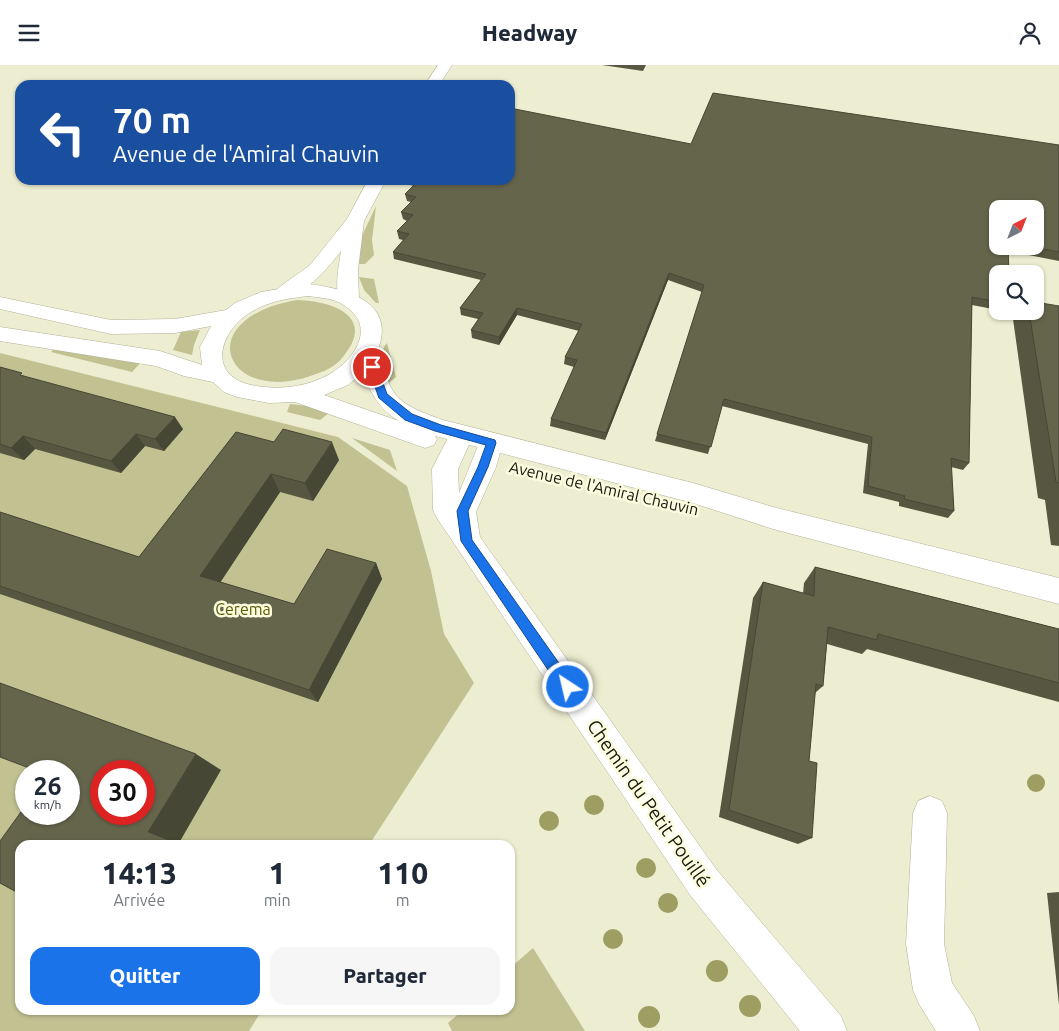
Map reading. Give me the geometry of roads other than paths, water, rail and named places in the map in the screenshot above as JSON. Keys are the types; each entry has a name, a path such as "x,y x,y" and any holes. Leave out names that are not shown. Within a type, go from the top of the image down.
{"main road":[{"path":"435,80 445,65"},
{"path":"285,292 317,269 355,221 374,185"},
{"path":"349,299 348,270 355,221"},
{"path":"308,290 330,293 349,299 363,309 371,322 372,337 367,353 356,366 340,379 319,388 296,394 272,396 250,393 231,385 218,375 211,360 211,344 219,329 233,315 266,297 285,292 308,290"},
{"path":"0,303 111,327 175,326 233,315"},
{"path":"0,333 160,359 192,371 218,375"},
{"name":"Avenue de l'Amiral Chauvin","path":"367,353 383,395 409,417 457,442"},
{"name":"Avenue de l'Amiral Chauvin","path":"296,394 688,511 773,518 1059,591"},
{"name":"Chemin du Petit Pouillé","path":"457,442 444,469 446,510 703,882 826,1031"},
{"name":"Chemin du Petit Pouillé","path":"467,541 463,511 489,451"},
{"path":"930,813 925,944 933,990 959,1031"}],"park label":[{"name":"Cerema","path":"243,609"}]}
